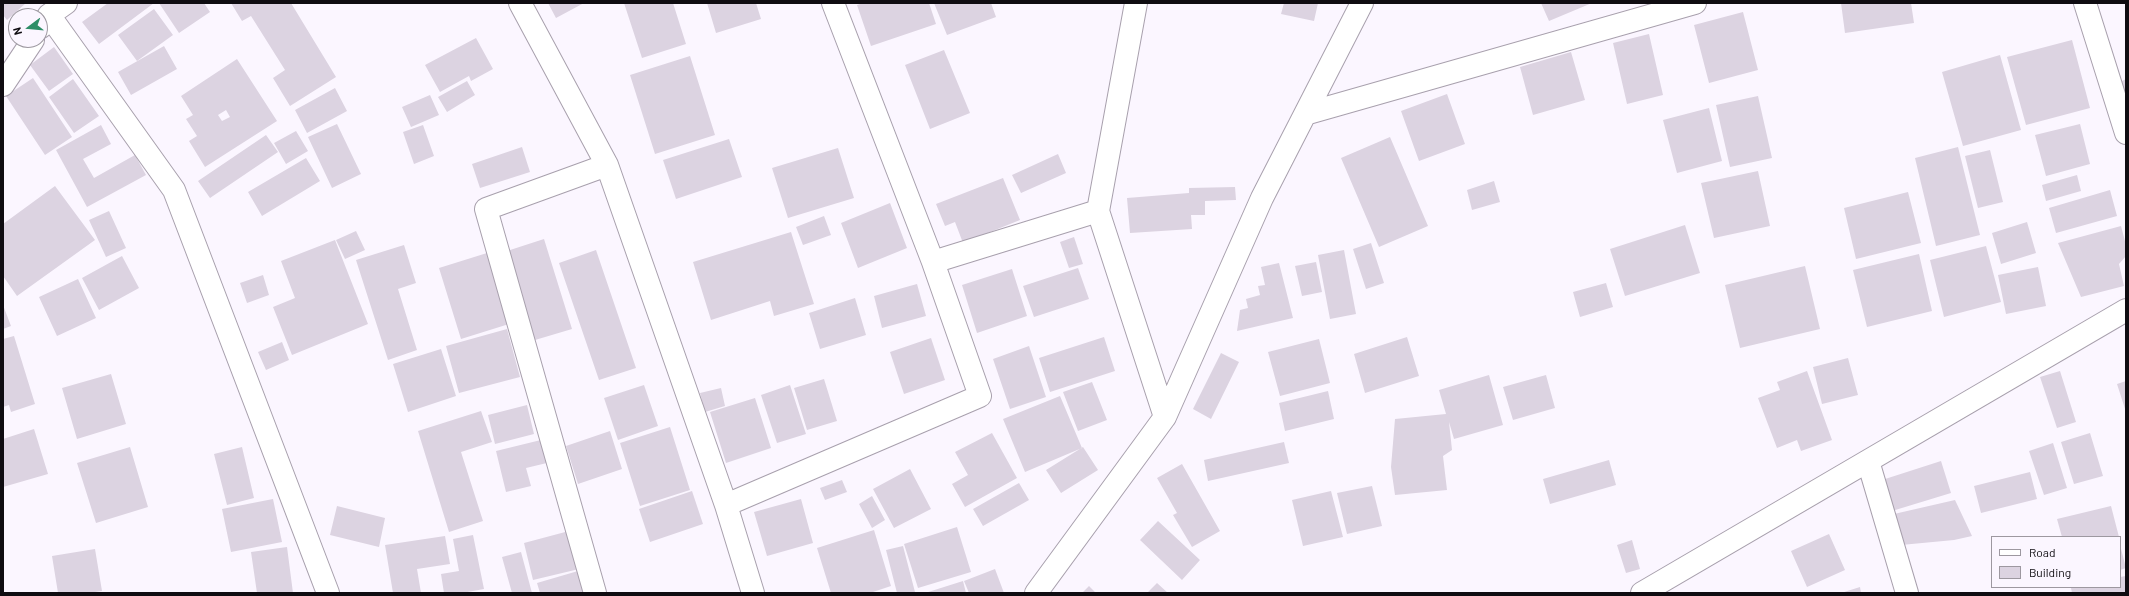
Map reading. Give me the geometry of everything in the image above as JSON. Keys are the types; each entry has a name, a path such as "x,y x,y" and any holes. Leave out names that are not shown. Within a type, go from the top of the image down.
{"street":[{"path":"520,3 607,165 726,505 753,593"},
{"path":"726,505 980,396 933,262 833,3"},
{"path":"1136,3 1098,211 1165,417"},
{"path":"1036,593 1165,417 1262,198 1362,3"},
{"path":"1305,114 1695,3"},
{"path":"2085,3 2126,133"},
{"path":"52,16 174,190 328,593"},
{"path":"3,85 28,48"},
{"path":"595,593 486,209 607,165"},
{"path":"933,262 1098,211"},
{"path":"1642,593 2126,310"},
{"path":"1868,461 1907,593"}],"building":[{"path":"3,3 26,3 20,8 8,8 7,20 3,15"},
{"path":"108,3 154,3 99,44 82,22"},
{"path":"159,3 204,3 210,12 179,33"},
{"path":"231,3 291,3 336,77 290,106 273,78 285,70 251,16 242,21"},
{"path":"548,3 584,3 556,18"},
{"path":"624,3 673,3 686,44 642,58"},
{"path":"707,3 756,3 761,19 716,33"},
{"path":"863,3 929,3 936,24 871,46 857,5"},
{"path":"934,3 991,3 996,17 947,35"},
{"path":"1284,3 1318,3 1314,21 1281,14"},
{"path":"1541,3 1592,3 1549,21"},
{"path":"1841,3 1911,3 1914,23 1845,33"},
{"path":"154,9 173,35 137,61 118,35"},
{"path":"1743,12 1758,70 1709,83 1694,25"},
{"path":"1649,34 1663,95 1627,104 1613,43"},
{"path":"476,38 493,69 471,81 469,76 440,92 425,65"},
{"path":"2072,40 2090,108 2026,125 2007,57"},
{"path":"164,46 177,69 131,95 118,72"},
{"path":"54,47 73,74 49,91 30,65"},
{"path":"944,50 970,113 930,129 905,65"},
{"path":"1571,52 1585,100 1533,115 1520,67"},
{"path":"2000,55 2021,130 1963,146 1942,72"},
{"path":"690,56 715,135 655,154 630,75"},
{"path":"237,59 277,121 205,167 189,141 197,136 186,119 193,115 181,96","holes":["226,110 230,117 222,121 218,115"]},
{"path":"33,78 72,137 45,155 6,96"},
{"path":"73,79 99,116 74,133 49,97"},
{"path":"2126,79 2126,96 2120,82"},
{"path":"467,81 475,95 447,112 438,97"},
{"path":"335,88 347,111 307,133 295,110"},
{"path":"1447,94 1465,144 1419,161 1401,111"},
{"path":"430,95 439,115 411,127 402,107"},
{"path":"1758,96 1772,158 1730,167 1716,105"},
{"path":"1709,108 1722,161 1677,173 1663,120"},
{"path":"337,124 361,174 332,188 308,137"},
{"path":"2080,124 2090,164 2046,176 2035,135"},
{"path":"101,125 111,144 83,159 94,178 135,155 146,175 87,207 56,150"},
{"path":"423,125 434,156 414,164 403,132"},
{"path":"296,131 308,151 286,164 274,143"},
{"path":"266,135 278,152 210,198 198,181"},
{"path":"1390,137 1428,226 1379,247 1341,158"},
{"path":"729,139 742,177 676,199 663,160"},
{"path":"522,147 530,172 480,188 472,164"},
{"path":"1958,147 1980,235 1936,246 1915,158"},
{"path":"838,148 854,198 788,218 772,168"},
{"path":"1990,150 2003,202 1978,208 1965,156"},
{"path":"1058,154 1066,173 1021,193 1012,175"},
{"path":"306,158 320,181 262,216 248,192"},
{"path":"1758,171 1770,226 1714,238 1701,183"},
{"path":"2077,175 2081,191 2046,201 2042,185"},
{"path":"1003,178 1020,220 963,243 955,222 945,226 936,204"},
{"path":"1494,181 1500,202 1472,210 1467,190"},
{"path":"55,186 95,240 17,296 3,276 3,224"},
{"path":"1235,187 1236,200 1205,201 1205,215 1191,215 1192,229 1130,233 1127,198 1189,193 1189,188"},
{"path":"2110,190 2117,216 2056,233 2049,208"},
{"path":"1908,192 1921,243 1856,259 1844,208"},
{"path":"890,203 907,248 858,268 841,223"},
{"path":"109,211 126,248 106,257 89,220"},
{"path":"824,216 831,235 803,245 796,227"},
{"path":"2027,222 2036,253 2001,264 1992,233"},
{"path":"1685,225 1700,273 1625,296 1610,249"},
{"path":"2121,226 2126,245 2126,256 2119,264 2124,286 2081,297 2058,243"},
{"path":"356,231 365,250 345,259 336,240"},
{"path":"791,232 814,304 774,316 770,301 711,320 693,262"},
{"path":"1074,237 1083,264 1069,268 1060,242"},
{"path":"544,239 572,329 535,340 507,251"},
{"path":"335,240 368,324 292,355 273,307 295,298 281,261"},
{"path":"1371,243 1384,283 1366,289 1353,249"},
{"path":"404,245 416,283 398,289 417,350 388,360 356,260"},
{"path":"1986,246 2001,302 1944,317 1930,260"},
{"path":"596,250 636,368 599,380 559,263"},
{"path":"1344,250 1356,314 1330,319 1318,255"},
{"path":"487,253 509,324 461,339 439,268"},
{"path":"1919,254 1932,311 1867,327 1853,270"},
{"path":"122,256 139,288 99,310 82,278"},
{"path":"1316,262 1322,292 1302,296 1295,266"},
{"path":"1279,263 1293,318 1237,331 1240,310 1248,308 1246,299 1260,295 1258,286 1265,285 1261,267"},
{"path":"1805,266 1820,329 1740,348 1725,285"},
{"path":"2038,267 2046,306 2006,314 1998,275"},
{"path":"1078,268 1089,299 1034,317 1023,286"},
{"path":"1012,269 1027,316 977,333 962,285"},
{"path":"263,275 269,295 247,303 240,283"},
{"path":"78,279 96,318 57,336 39,297"},
{"path":"1606,283 1613,307 1580,317 1573,292"},
{"path":"917,284 926,316 882,328 874,296"},
{"path":"855,298 866,335 820,349 809,313"},
{"path":"3,305 11,326 3,329"},
{"path":"507,329 520,377 459,393 446,346"},
{"path":"14,336 35,404 11,412 9,405 3,407 3,339"},
{"path":"1104,337 1115,371 1050,392 1039,358"},
{"path":"1407,337 1419,376 1365,393 1354,354"},
{"path":"931,338 945,380 904,394 890,352"},
{"path":"1319,339 1330,383 1280,396 1268,352"},
{"path":"282,342 289,360 266,370 258,352"},
{"path":"1029,346 1046,397 1010,409 993,359"},
{"path":"441,349 456,396 408,412 393,364"},
{"path":"1221,353 1239,362 1211,419 1193,409"},
{"path":"1848,358 1858,395 1822,404 1813,367"},
{"path":"1807,371 1832,440 1801,451 1797,440 1777,448 1758,398 1780,390 1777,382"},
{"path":"2060,371 2076,422 2057,428 2040,377"},
{"path":"111,374 126,424 77,439 62,388"},
{"path":"1489,375 1503,425 1454,439 1449,422 1452,450 1443,456 1447,490 1395,495 1391,467 1395,419 1446,414 1439,390"},
{"path":"1546,375 1555,408 1513,420 1503,387"},
{"path":"824,379 837,421 807,430 794,388"},
{"path":"2126,381 2126,412 2117,384"},
{"path":"1092,382 1107,420 1078,431 1063,392"},
{"path":"644,385 658,426 618,440 604,398"},
{"path":"790,385 806,434 777,443 761,395"},
{"path":"721,388 725,406 705,412 700,393"},
{"path":"1328,391 1334,419 1285,431 1279,403"},
{"path":"1060,396 1082,448 1025,472 1003,419"},
{"path":"755,398 771,448 726,463 710,412"},
{"path":"527,405 534,434 495,444 488,415"},
{"path":"481,411 492,442 461,452 483,521 449,532 418,431"},
{"path":"670,427 690,490 640,506 620,443"},
{"path":"34,429 48,474 3,487 3,439"},
{"path":"610,431 622,469 578,484 566,446"},
{"path":"992,433 1017,478 965,507 952,484 968,475 955,452"},
{"path":"2090,433 2103,476 2074,484 2061,442"},
{"path":"545,439 551,462 526,468 531,486 506,492 496,451"},
{"path":"1284,442 1289,463 1208,481 1204,460"},
{"path":"2053,443 2067,488 2044,495 2029,451"},
{"path":"130,447 148,507 96,523 77,463"},
{"path":"242,447 254,498 227,505 214,454"},
{"path":"1083,447 1098,470 1061,493 1046,470"},
{"path":"1609,460 1616,485 1550,504 1543,479"},
{"path":"1941,461 1951,493 1892,511 1882,480"},
{"path":"1182,464 1220,531 1192,547 1173,515 1177,513 1157,478"},
{"path":"910,469 931,509 894,528 873,489"},
{"path":"2030,472 2037,499 1981,513 1974,486"},
{"path":"842,480 847,492 825,500 820,488"},
{"path":"1019,483 1029,500 983,526 973,509"},
{"path":"1372,486 1382,526 1347,534 1337,493"},
{"path":"692,491 703,524 650,542 639,509"},
{"path":"1331,491 1343,537 1303,546 1292,500"},
{"path":"872,496 885,520 872,528 859,504"},
{"path":"273,499 282,542 231,552 222,509"},
{"path":"801,499 813,543 767,556 754,512"},
{"path":"1955,500 1972,536 1954,540 1901,545 1894,514"},
{"path":"337,506 385,518 379,547 330,535"},
{"path":"2111,506 2119,536 2062,536 2057,519"},
{"path":"1158,521 1200,560 1182,580 1140,540"},
{"path":"957,527 971,572 918,588 904,544"},
{"path":"874,530 891,586 870,593 831,593 817,548"},
{"path":"569,531 579,569 533,580 524,543"},
{"path":"1829,534 1845,570 1807,587 1791,551"},
{"path":"473,535 484,589 462,593 444,593 441,574 459,571 453,539"},
{"path":"445,536 450,564 417,569 421,593 393,593 385,545"},
{"path":"1632,540 1640,569 1626,573 1617,545"},
{"path":"903,546 915,592 912,593 897,593 886,550"},
{"path":"287,547 293,593 257,593 251,552"},
{"path":"95,549 102,591 88,593 58,593 52,556"},
{"path":"2121,549 2126,568 2121,570"},
{"path":"521,552 532,593 512,593 502,557"},
{"path":"995,569 1004,593 969,593 964,581"},
{"path":"578,571 585,593 540,593 537,583"},
{"path":"2126,576 2126,593 2072,593 2071,588 2121,588 2121,577"},
{"path":"963,581 966,593 925,593"},
{"path":"1157,583 1168,593 1147,593"},
{"path":"1089,586 1096,593 1082,593"},
{"path":"1860,587 1861,593 1841,593"}]}
